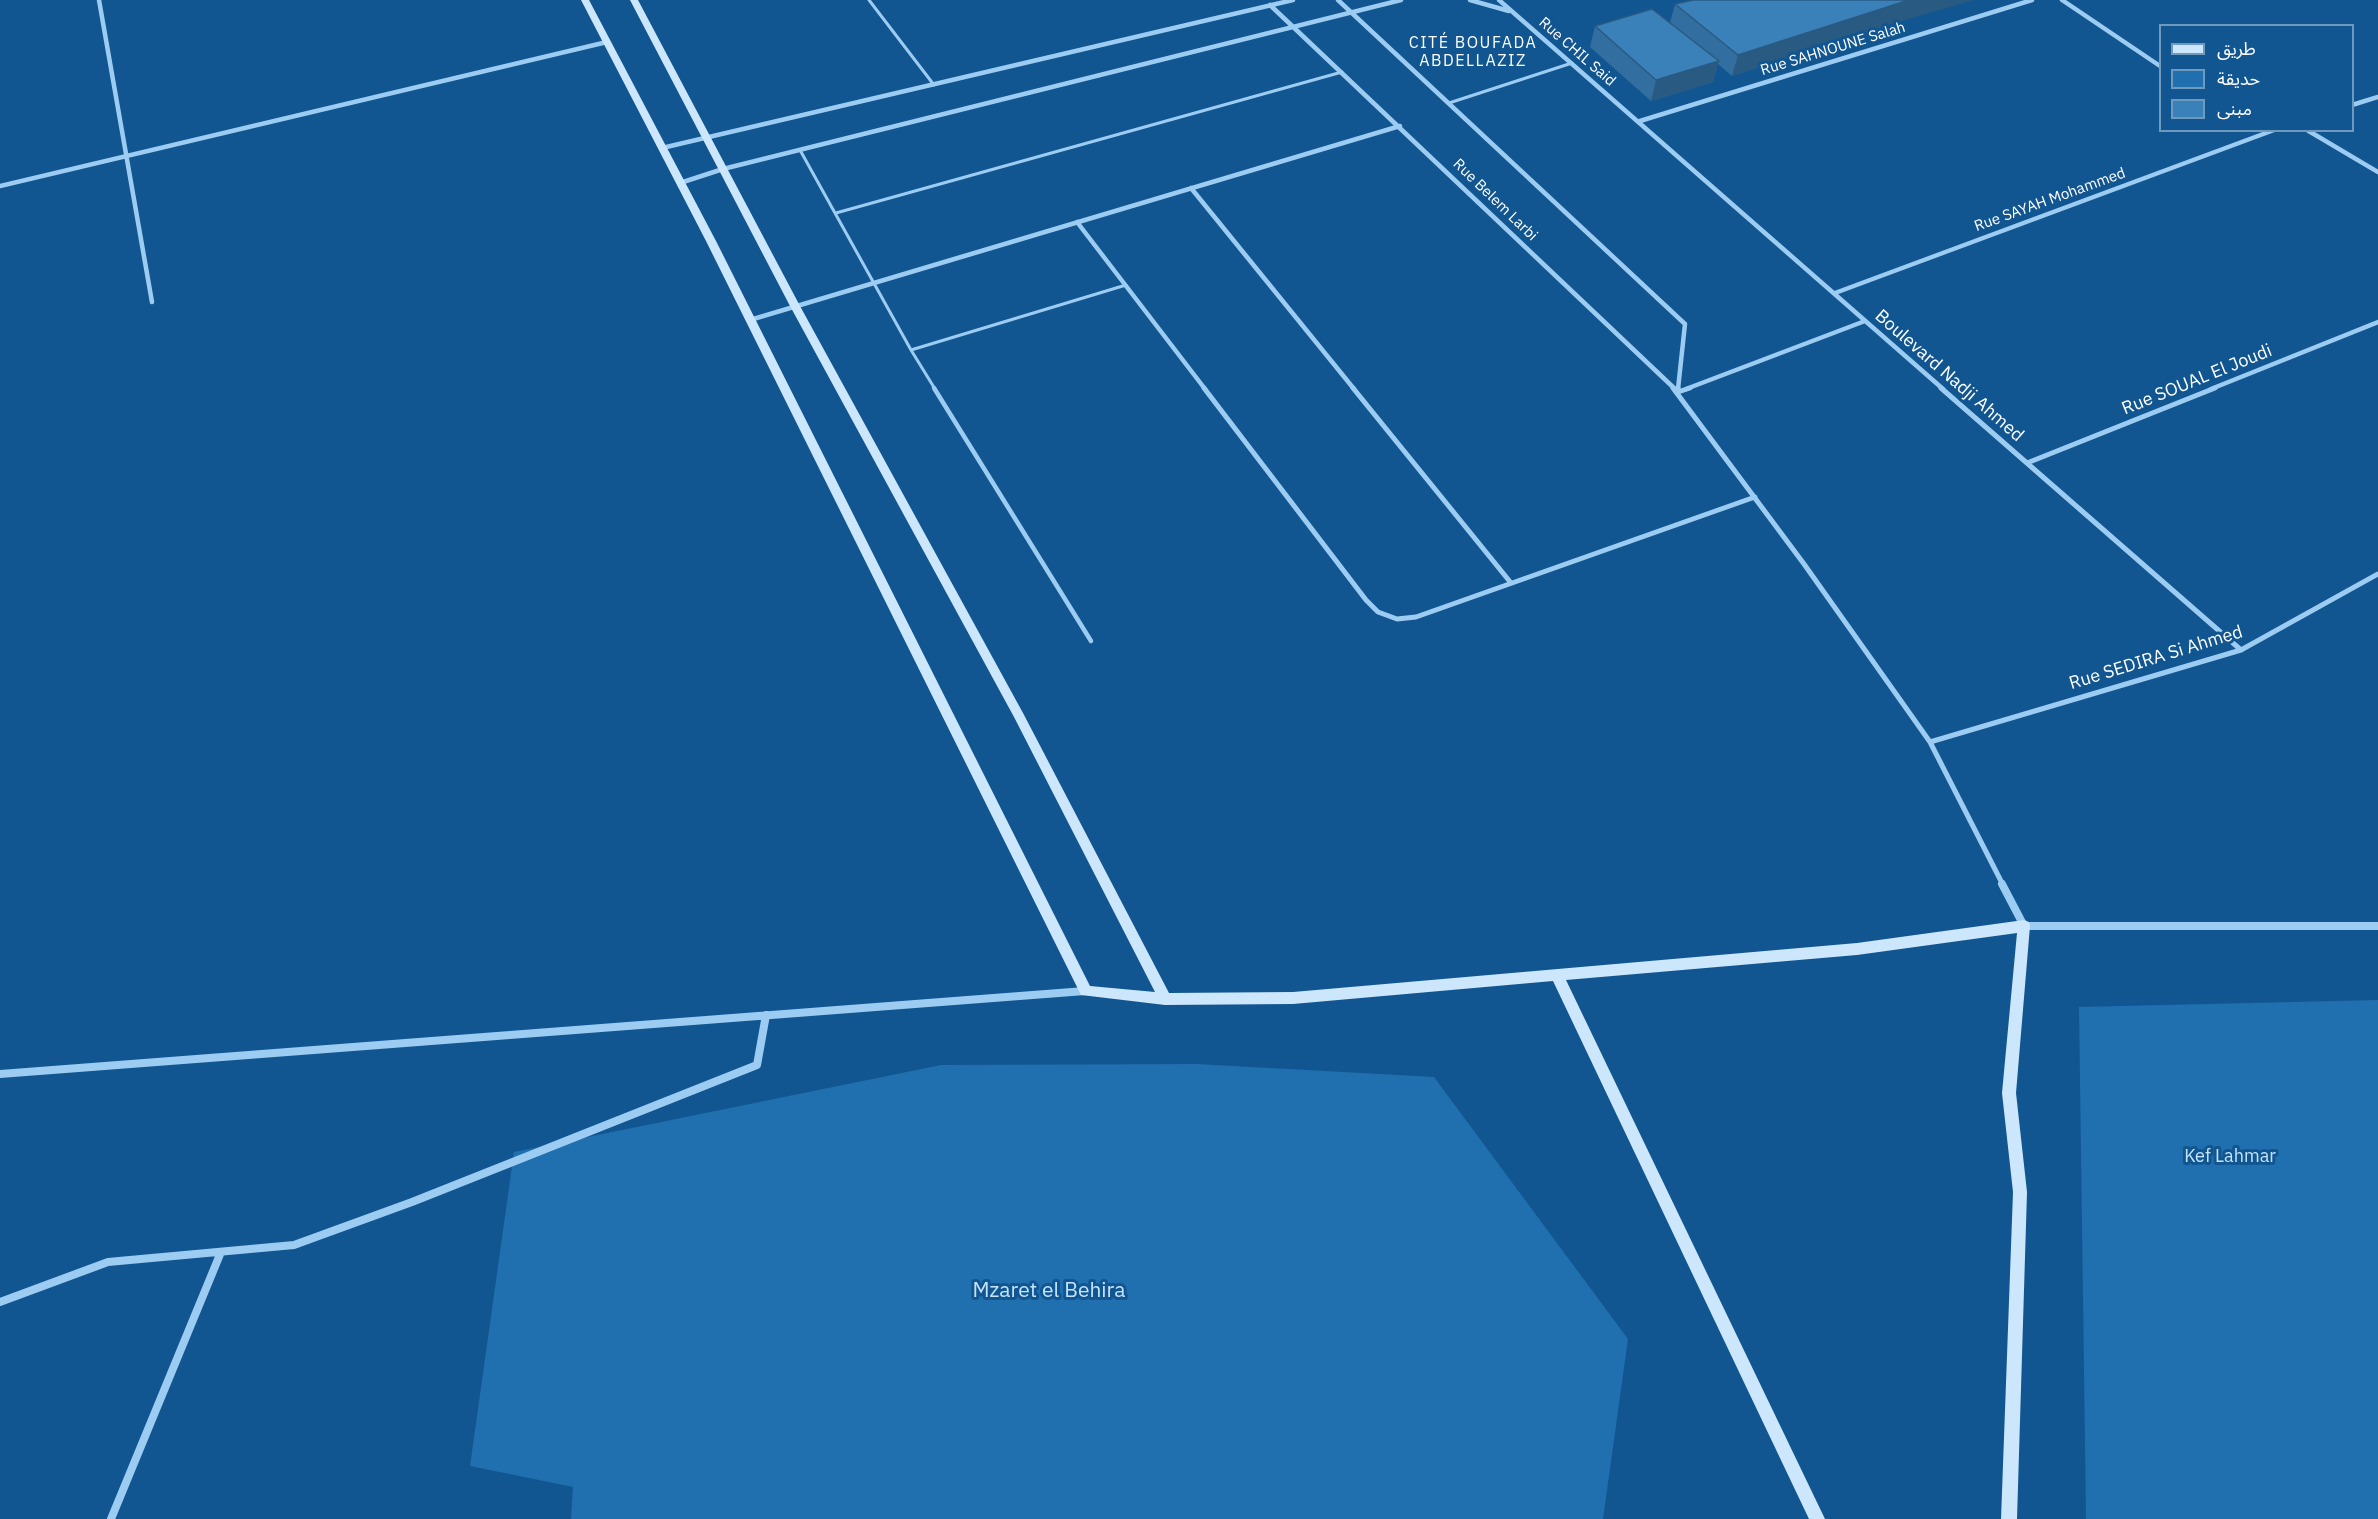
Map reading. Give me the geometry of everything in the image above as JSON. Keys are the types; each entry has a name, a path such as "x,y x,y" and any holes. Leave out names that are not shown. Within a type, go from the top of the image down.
{"main road":[{"path":"585,0 750,320 1086,991 1165,999 1293,998 1857,949 2024,926 2010,1093 2020,1192 2009,1519"},
{"path":"634,0 795,306 1019,716 1165,999"},
{"path":"1556,974 1817,1519"}],"street":[{"path":"99,0 153,302"},
{"path":"662,148 1293,0"},
{"path":"1338,0 1685,324 1678,392 1865,321"},
{"path":"680,183 723,169 1401,0"},
{"path":"1470,0 1514,13"},
{"name":"Rue CHIL Said","path":"1499,0 1640,121"},
{"name":"Rue SAHNOUNE Salah","path":"1640,121 2032,0"},
{"path":"2062,0 2159,65"},
{"name":"Rue Belem Larbi","path":"1270,5 1678,392 1930,742 2024,926"},
{"path":"0,186 126,154 607,42"},
{"path":"2354,104 2378,97"},
{"name":"Boulevard Nadji Ahmed","path":"1640,121 2241,650"},
{"path":"750,320 1400,126"},
{"name":"Rue SAYAH Mohammed","path":"1835,293 2268,132"},
{"path":"2310,132 2378,172"},
{"path":"1191,188 1511,583"},
{"path":"1077,222 1366,600 1378,612 1397,619 1416,617 1755,497"},
{"name":"Rue SOUAL El Joudi","path":"2027,463 2378,322"},
{"name":"Rue SEDIRA Si Ahmed","path":"1930,742 2241,650 2378,574"},
{"path":"2024,926 2378,926"},
{"path":"0,1074 1086,991"},
{"path":"0,1302 108,1262 294,1245 412,1202 757,1065 766,1015"},
{"path":"111,1519 221,1252"}],"lane":[{"path":"869,0 934,84"},
{"path":"1449,104 1572,63"},
{"path":"836,213 1342,72"},
{"path":"800,150 911,350 1091,641"},
{"path":"911,350 1126,285"}],"green space":[{"name":"Kef Lahmar","path":"2378,1000 2378,1519 2086,1519 2079,1007"},
{"name":"Mzaret el Behira","path":"1197,1064 1434,1077 1628,1339 1603,1519 571,1519 573,1487 470,1466 514,1152 941,1065"}],"building":[{"path":"1693,0 1909,0 1738,55 1675,4"},
{"path":"1652,9 1719,61 1656,80 1595,26"}],"district":[{"name":"CITÉ BOUFADA ABDELLAZIZ","path":"1473,52"}]}
